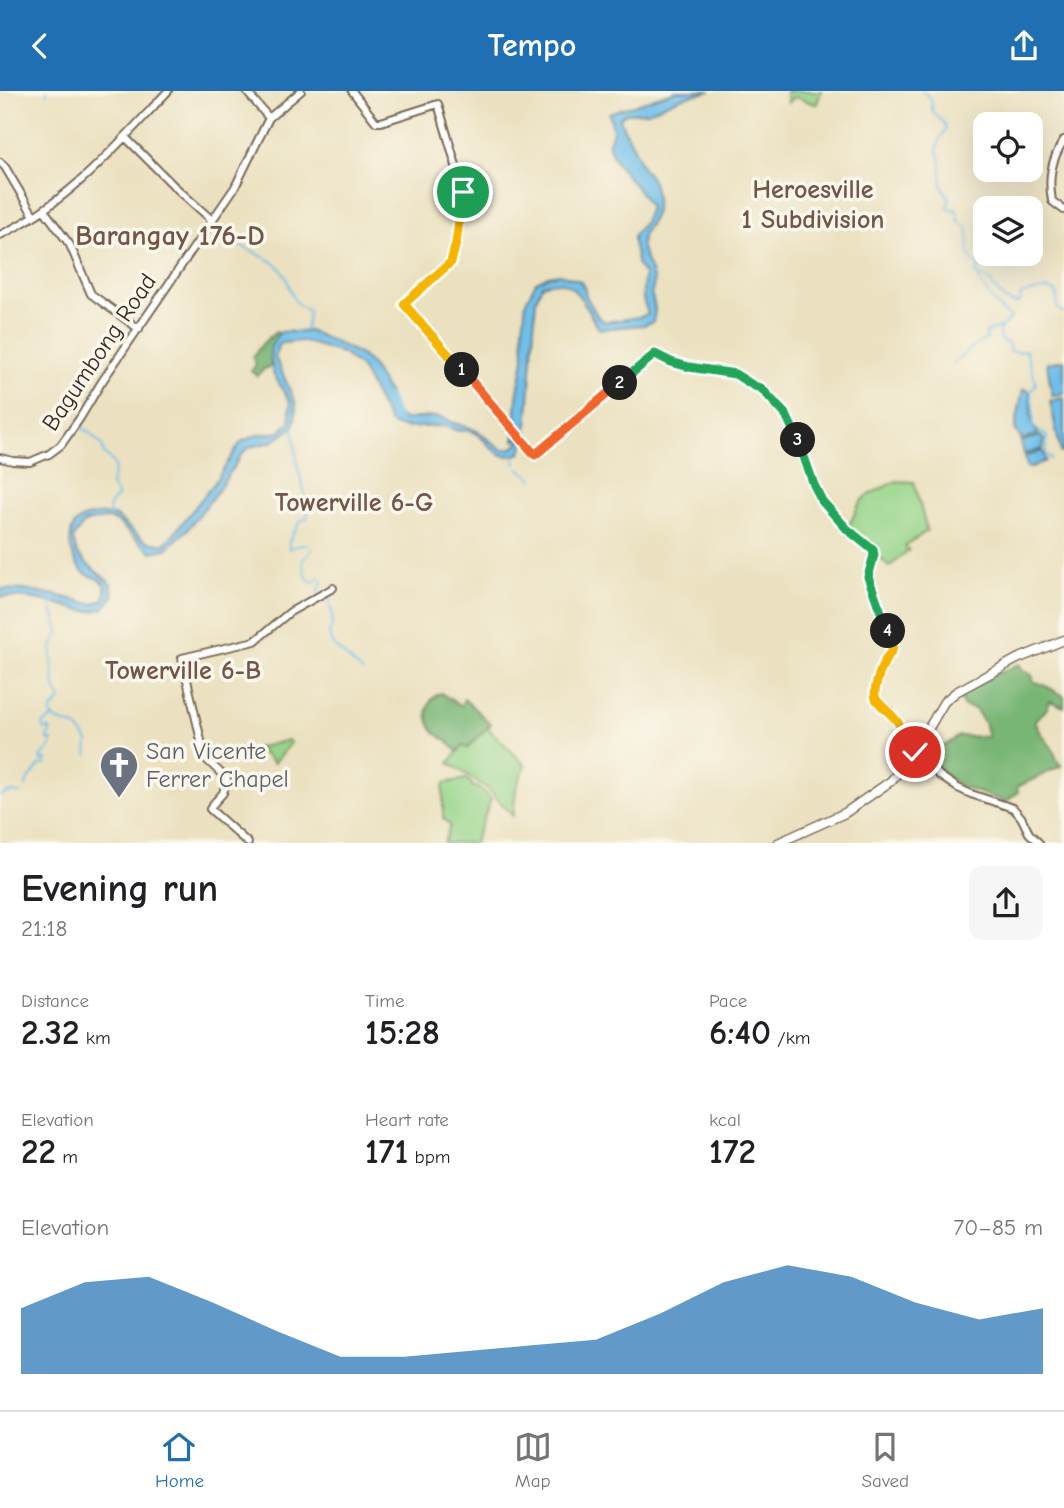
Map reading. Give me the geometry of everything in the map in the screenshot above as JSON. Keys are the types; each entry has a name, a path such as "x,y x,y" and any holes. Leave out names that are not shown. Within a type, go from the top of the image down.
{"main road":[{"path":"778,843 845,813 891,781 915,752 944,702 956,692 1017,659 1064,640"}],"street":[{"path":"0,235 44,210 75,188 168,91"},
{"path":"246,91 269,118"},
{"name":"Bagumbong Road","path":"0,458 30,462 46,456 58,447 235,187 269,118 301,91"},
{"path":"352,91 375,121 381,122 438,104 463,186 456,243 453,258 448,265 404,304 535,455 655,354 689,367 735,374 765,391 786,415 800,442 822,501 847,529 873,550 868,577 893,644 877,682 877,701 901,726 906,745 940,776 971,794 1013,808 1039,843"},
{"path":"125,137 213,221"},
{"path":"1064,140 1053,160 1049,184 1052,201 1064,209"},
{"path":"0,162 34,216"},
{"path":"44,210 70,245 91,294 139,330"},
{"path":"248,843 210,809 223,793 227,779 205,758 182,658 255,641 290,612 333,588"}],"green space":[{"path":"786,91 823,91 817,104 793,97 788,103"},
{"path":"276,332 280,334 272,344 271,366 257,376 251,371 256,365 253,357 263,343"},
{"path":"896,481 914,482 927,531 905,546 909,550 889,567 876,554 874,545 848,527 861,501"},
{"path":"1019,664 1033,677 1033,681 1064,696 1064,707 1050,701 1046,710 1035,720 1061,766 1017,787 1018,792 1006,802 960,786 930,762 941,748 959,736 988,737 984,722 975,709 963,706 960,695"},
{"path":"441,693 461,706 464,699 491,724 467,748 463,746 457,752 447,740 434,731 428,718 429,703"},
{"path":"487,727 525,765 516,789 513,816 487,788 449,763 463,745 468,748"},
{"path":"288,740 291,743 274,763 257,748"},
{"path":"466,779 491,799 474,843 444,843 450,825 443,818 443,787 445,783"}],"water":[{"path":"676,91 711,91 680,98 648,112 627,113 620,118 655,192 655,213 642,237 642,248 653,282 653,322 600,329 570,287 558,282 542,285 536,300 527,429 521,453 512,456 498,453 469,431 444,426 396,426 390,423 361,368 342,353 303,341 283,343 278,346 275,357 296,404 293,427 271,442 250,447 242,454 187,530 166,549 152,552 118,522 108,519 84,523 73,538 77,553 111,585 113,596 105,607 87,611 34,599 0,597 0,589 56,595 94,604 104,599 103,583 83,572 71,549 71,533 75,525 89,516 117,517 147,541 160,544 167,542 213,485 241,442 257,435 280,432 290,422 290,402 273,373 270,353 271,346 281,332 312,332 361,355 370,363 388,392 395,413 403,420 443,418 478,432 499,448 514,448 520,441 517,438 514,440 517,397 524,359 526,301 536,282 560,274 580,281 598,317 605,322 648,314 643,299 644,274 638,266 633,236 644,222 650,208 612,154 609,144 613,128 609,113"},
{"path":"1064,360 1064,393 1052,396 1047,363"},
{"path":"1023,389 1030,394 1032,424 1038,434 1022,440 1015,429"},
{"path":"1064,398 1064,452 1061,453 1050,401"},
{"path":"1040,436 1044,440 1043,449 1024,454 1021,442"},
{"path":"1043,451 1046,461 1027,467 1025,456"}],"waterway":[{"path":"922,91 930,99 932,111 945,124 946,130 940,138 937,151 941,161 942,183 950,199 947,207 956,209 961,225 967,226 968,253 980,268 976,274 991,282 1005,300 1016,304 1023,294 1047,289 1057,292 1057,308 1064,313"},
{"path":"215,233 235,244"},
{"path":"236,245 248,249"},
{"path":"250,250 275,263"},
{"path":"276,264 286,277 292,296 301,307 309,311 306,329"},
{"path":"978,276 992,299 1011,317 999,330 999,337 1009,344 1009,351 1026,350 1036,383 1031,392 1033,423 1034,427 1047,436 1046,454 1051,459"},
{"path":"954,363 987,339 986,333 1002,326"},
{"path":"388,397 399,420"},
{"path":"83,422 83,429 102,445 104,454 113,462 115,468 111,485 118,496 110,504 111,515"},
{"path":"293,428 298,468 308,506"},
{"path":"512,452 516,464"},
{"path":"520,469 533,479"},
{"path":"308,509 307,519 301,520 289,541 289,549 308,544"},
{"path":"311,549 303,560 307,576 312,583 319,578 323,580 318,592"},
{"path":"328,594 332,614 329,634 332,644 363,672"},
{"path":"52,600 59,632 52,648 53,669 56,690 61,700 50,714 80,731 88,742 87,755"},
{"path":"26,787 26,783 40,765 46,764 47,759 41,761 40,758 50,748 52,740 49,741 47,737 51,731 48,728 44,730 42,725 52,718"},
{"path":"0,796 10,792 20,793"}],"place":[{"name":"San Vicente Ferrer Chapel","path":"119,799"}],"district":[{"name":"Heroesville 1 Subdivision","path":"813,204"},
{"name":"Barangay 176-D","path":"170,236"},
{"name":"Towerville 6-G","path":"354,503"},
{"name":"Towerville 6-B","path":"183,671"}],"route":[{"path":"463,192 451,262 404,304 535,455 655,354 689,367 735,374 765,391 786,415 800,442 822,501 847,529 873,550 874,555 867,574 893,644 877,682 875,695 877,701 901,726 906,745 915,752"}]}
